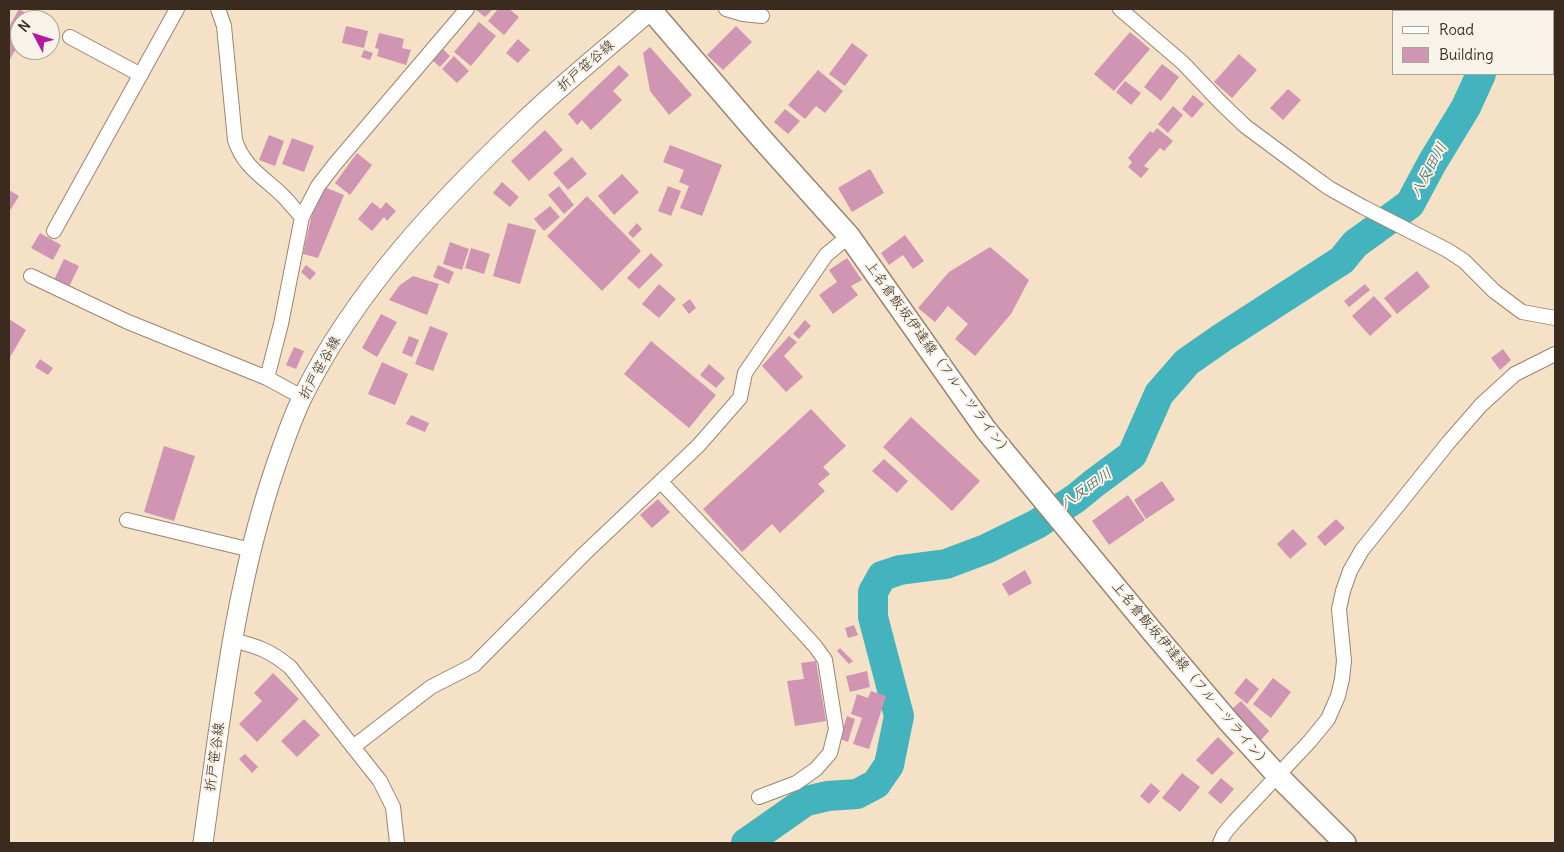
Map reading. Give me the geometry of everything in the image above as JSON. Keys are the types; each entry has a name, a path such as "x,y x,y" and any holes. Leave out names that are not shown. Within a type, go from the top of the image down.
{"main road":[{"name":"上名倉飯坂伊達線（フルーツライン）","path":"651,9 761,138 849,236 986,430 1196,684 1278,776 1345,843"},
{"name":"折戸笹谷線","path":"203,843 233,640 251,550 262,504 302,397 349,317 422,226 523,122 651,9"}],"street":[{"path":"54,231 177,9"},
{"path":"218,9 224,26 235,140 239,152 256,173 283,196 302,217"},
{"path":"267,378 281,324 302,217 318,186 468,9"},
{"path":"726,9 742,14 762,16"},
{"path":"1120,9 1183,63 1245,126 1329,188 1447,250 1464,261 1494,291 1522,312 1555,318"},
{"path":"70,37 140,75"},
{"path":"353,747 431,687 474,665 570,568 698,446 740,398 745,373 826,255 849,236"},
{"path":"31,276 128,322 267,378 302,397"},
{"path":"1220,843 1224,834 1234,822 1328,719 1338,696 1344,661 1339,609 1350,571 1362,550 1481,405 1515,374 1555,354"},
{"path":"661,482 771,598 815,646 825,660 836,728 830,753 816,770 796,784 760,796"},
{"path":"127,520 251,550"},
{"path":"233,640 274,654 290,667 380,781 394,807 397,843"}],"building":[{"path":"475,9 493,9 485,17"},
{"path":"498,9 509,9 519,17 504,35 488,21"},
{"path":"479,22 496,36 471,66 454,52"},
{"path":"10,25 9,61 9,27"},
{"path":"346,26 368,31 364,48 342,43"},
{"path":"736,26 752,42 723,70 707,55"},
{"path":"1130,32 1150,49 1114,91 1094,74"},
{"path":"379,33 404,39 402,48 411,50 406,65 377,56 379,49 375,48"},
{"path":"518,39 530,50 518,63 506,53"},
{"path":"852,43 868,55 845,86 829,74"},
{"path":"650,47 692,95 669,115 650,91 643,53"},
{"path":"443,49 450,56 440,67 433,61"},
{"path":"364,50 373,53 370,60 361,57"},
{"path":"1239,54 1257,70 1232,98 1214,82"},
{"path":"454,56 469,71 457,83 442,69"},
{"path":"1162,64 1179,77 1161,101 1144,87"},
{"path":"619,65 629,75 613,91 622,100 591,130 582,120 577,125 568,114"},
{"path":"818,70 843,91 825,113 816,106 805,119 788,105"},
{"path":"1125,81 1141,93 1131,105 1116,92"},
{"path":"1288,89 1301,100 1283,120 1270,108"},
{"path":"1193,95 1204,104 1192,118 1182,109"},
{"path":"1173,106 1183,115 1168,133 1158,124"},
{"path":"785,109 800,121 788,134 774,122"},
{"path":"1157,128 1173,141 1164,151 1160,148 1144,166 1149,169 1141,178 1128,167 1132,162 1128,158 1150,131 1153,133"},
{"path":"545,130 563,150 529,181 511,161"},
{"path":"269,135 284,141 275,166 259,160"},
{"path":"292,138 314,146 304,172 282,164"},
{"path":"670,145 722,165 702,216 680,208 689,186 679,182 684,170 663,162"},
{"path":"357,153 372,165 350,195 335,183"},
{"path":"572,157 587,174 568,190 553,173"},
{"path":"870,169 884,193 852,212 838,188"},
{"path":"622,174 639,192 614,215 598,196"},
{"path":"502,182 519,197 510,207 493,193"},
{"path":"322,186 344,195 318,258 303,254 311,218"},
{"path":"559,186 574,205 564,214 548,195"},
{"path":"668,186 681,191 671,216 658,211"},
{"path":"9,190 19,196 9,212"},
{"path":"587,196 641,251 602,291 547,236"},
{"path":"372,202 381,209 386,202 396,211 387,221 384,217 372,231 358,219"},
{"path":"550,206 560,217 544,231 534,219"},
{"path":"508,223 536,230 520,284 493,276"},
{"path":"637,223 642,229 633,238 628,233"},
{"path":"40,233 61,245 53,260 31,248"},
{"path":"905,235 924,261 913,269 903,255 889,265 881,253"},
{"path":"450,242 469,249 462,270 443,264"},
{"path":"990,247 1029,280 1011,314 975,356 955,339 968,324 948,306 935,322 918,308 949,272"},
{"path":"471,248 490,254 484,274 465,268"},
{"path":"651,253 663,265 639,289 627,278"},
{"path":"847,258 862,280 851,286 858,295 833,314 819,295 837,282 829,270"},
{"path":"64,259 79,266 69,287 54,280"},
{"path":"306,265 316,273 310,280 301,272"},
{"path":"438,265 454,272 449,284 433,277"},
{"path":"1417,271 1430,287 1397,314 1384,298"},
{"path":"413,276 439,284 427,315 389,300 400,285"},
{"path":"659,284 676,299 659,318 642,304"},
{"path":"1365,284 1370,290 1349,307 1344,301"},
{"path":"1374,296 1392,316 1370,336 1352,316"},
{"path":"690,299 696,308 689,314 682,305"},
{"path":"381,314 397,322 377,357 362,348"},
{"path":"9,319 26,330 9,359"},
{"path":"805,320 811,326 799,339 793,334"},
{"path":"430,326 448,333 433,371 415,364"},
{"path":"409,336 419,340 412,357 402,353"},
{"path":"789,336 797,342 784,356 803,377 786,392 762,366"},
{"path":"651,341 716,395 689,428 624,374"},
{"path":"294,347 304,351 296,369 286,365"},
{"path":"1503,349 1511,360 1500,370 1491,358"},
{"path":"40,359 53,368 48,375 35,367"},
{"path":"382,362 408,374 395,405 368,394"},
{"path":"709,364 725,378 716,388 700,375"},
{"path":"811,409 846,446 823,467 830,474 818,484 825,491 780,533 772,524 742,552 703,509"},
{"path":"411,415 429,423 425,432 406,424"},
{"path":"911,417 980,481 952,511 883,447"},
{"path":"164,446 195,456 174,521 144,512"},
{"path":"884,459 908,481 897,493 872,471"},
{"path":"1162,481 1175,500 1146,519 1134,500"},
{"path":"1128,495 1145,520 1109,545 1092,521"},
{"path":"658,499 670,512 652,528 640,515"},
{"path":"1336,519 1345,528 1325,546 1317,537"},
{"path":"1293,529 1307,544 1290,559 1277,544"},
{"path":"1025,570 1032,583 1009,596 1002,584"},
{"path":"854,625 858,635 848,638 845,628"},
{"path":"840,648 853,661 849,664 837,651"},
{"path":"816,661 826,721 795,726 787,681 804,679 801,663"},
{"path":"867,671 870,687 850,692 846,676"},
{"path":"273,673 299,699 257,742 239,724 262,701 254,693"},
{"path":"1246,678 1259,689 1247,704 1234,693"},
{"path":"1273,678 1291,692 1271,718 1253,704"},
{"path":"871,691 886,696 869,749 853,744 862,718 851,714 857,694 868,698"},
{"path":"1241,701 1269,731 1261,740 1232,709"},
{"path":"847,716 855,719 848,742 840,739"},
{"path":"304,719 320,735 297,757 281,741"},
{"path":"1218,737 1234,753 1212,775 1196,760"},
{"path":"245,754 258,767 252,773 239,759"},
{"path":"1182,773 1200,787 1180,812 1162,798"},
{"path":"1221,778 1234,789 1221,804 1208,793"},
{"path":"1151,783 1160,791 1149,804 1140,796"}],"waterway":[{"name":"八反田川","path":"746,843 806,801 828,796 857,794 876,784 889,765 899,716 873,617 873,592 882,576 900,570 946,564 986,549 1037,524 1076,498 1132,455 1159,394 1187,362 1342,260 1355,244 1410,204 1466,107 1481,75"}]}
